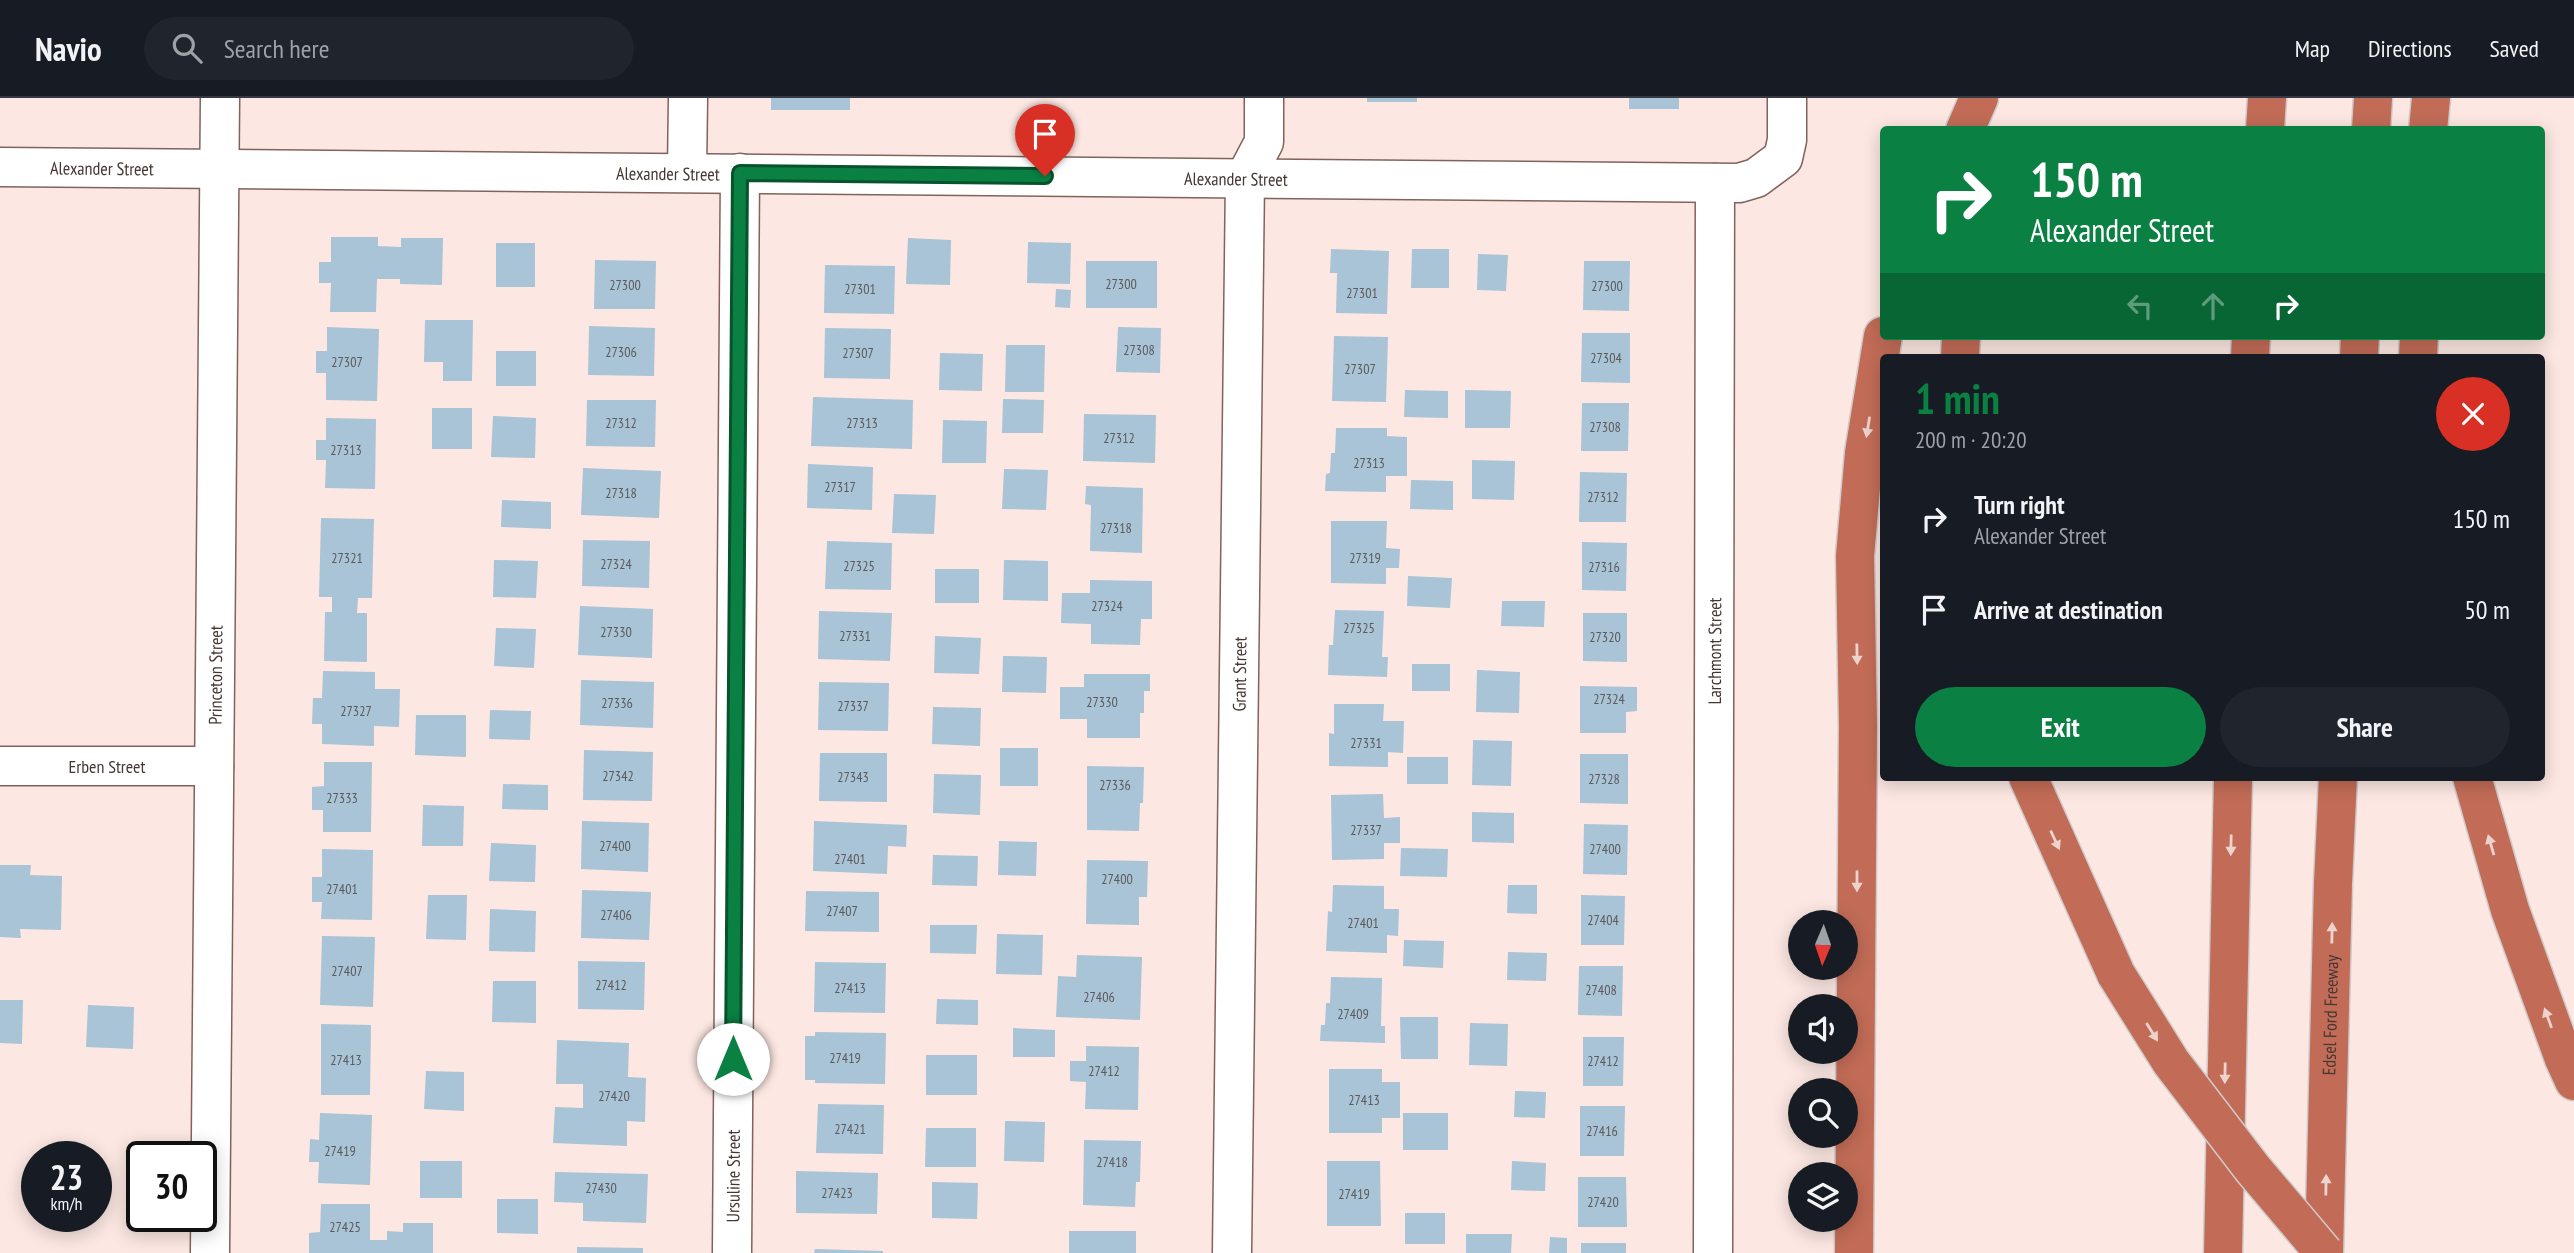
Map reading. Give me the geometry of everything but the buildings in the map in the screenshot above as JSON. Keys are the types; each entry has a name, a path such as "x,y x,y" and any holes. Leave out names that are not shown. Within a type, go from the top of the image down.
{"highway":[{"path":"1967,126 1979,98"},
{"path":"1993,126 1999,98"},
{"path":"2265,126 2267,98"},
{"path":"2371,126 2372,98"},
{"path":"2428,126 2431,98"},
{"path":"1854,1253 1858,726 1854,556 1864,453 1880,354"},
{"path":"2030,781 2116,974 2171,1062 2253,1169 2324,1253"},
{"path":"2222,1253 2233,781"},
{"name":"Edsel Ford Freeway","path":"2324,1253 2338,781"},
{"path":"2473,781 2510,910 2574,1081"}],"street":[{"name":"Princeton Street","path":"210,1253 220,98"},
{"path":"687,172 688,98"},
{"name":"Grant Street","path":"1232,1253 1245,178 1264,142 1264,98"},
{"path":"1715,183 1739,183 1756,178 1783,158 1787,140 1787,98"},
{"name":"Alexander Street","path":"0,167 1715,183"},
{"name":"Ursuline Street","path":"732,1253 740,173"},
{"name":"Larchmont Street","path":"1713,1253 1715,183"},
{"name":"Erben Street","path":"0,766 215,766"}],"route":[{"path":"733,1059 740,173 1045,176"}]}
